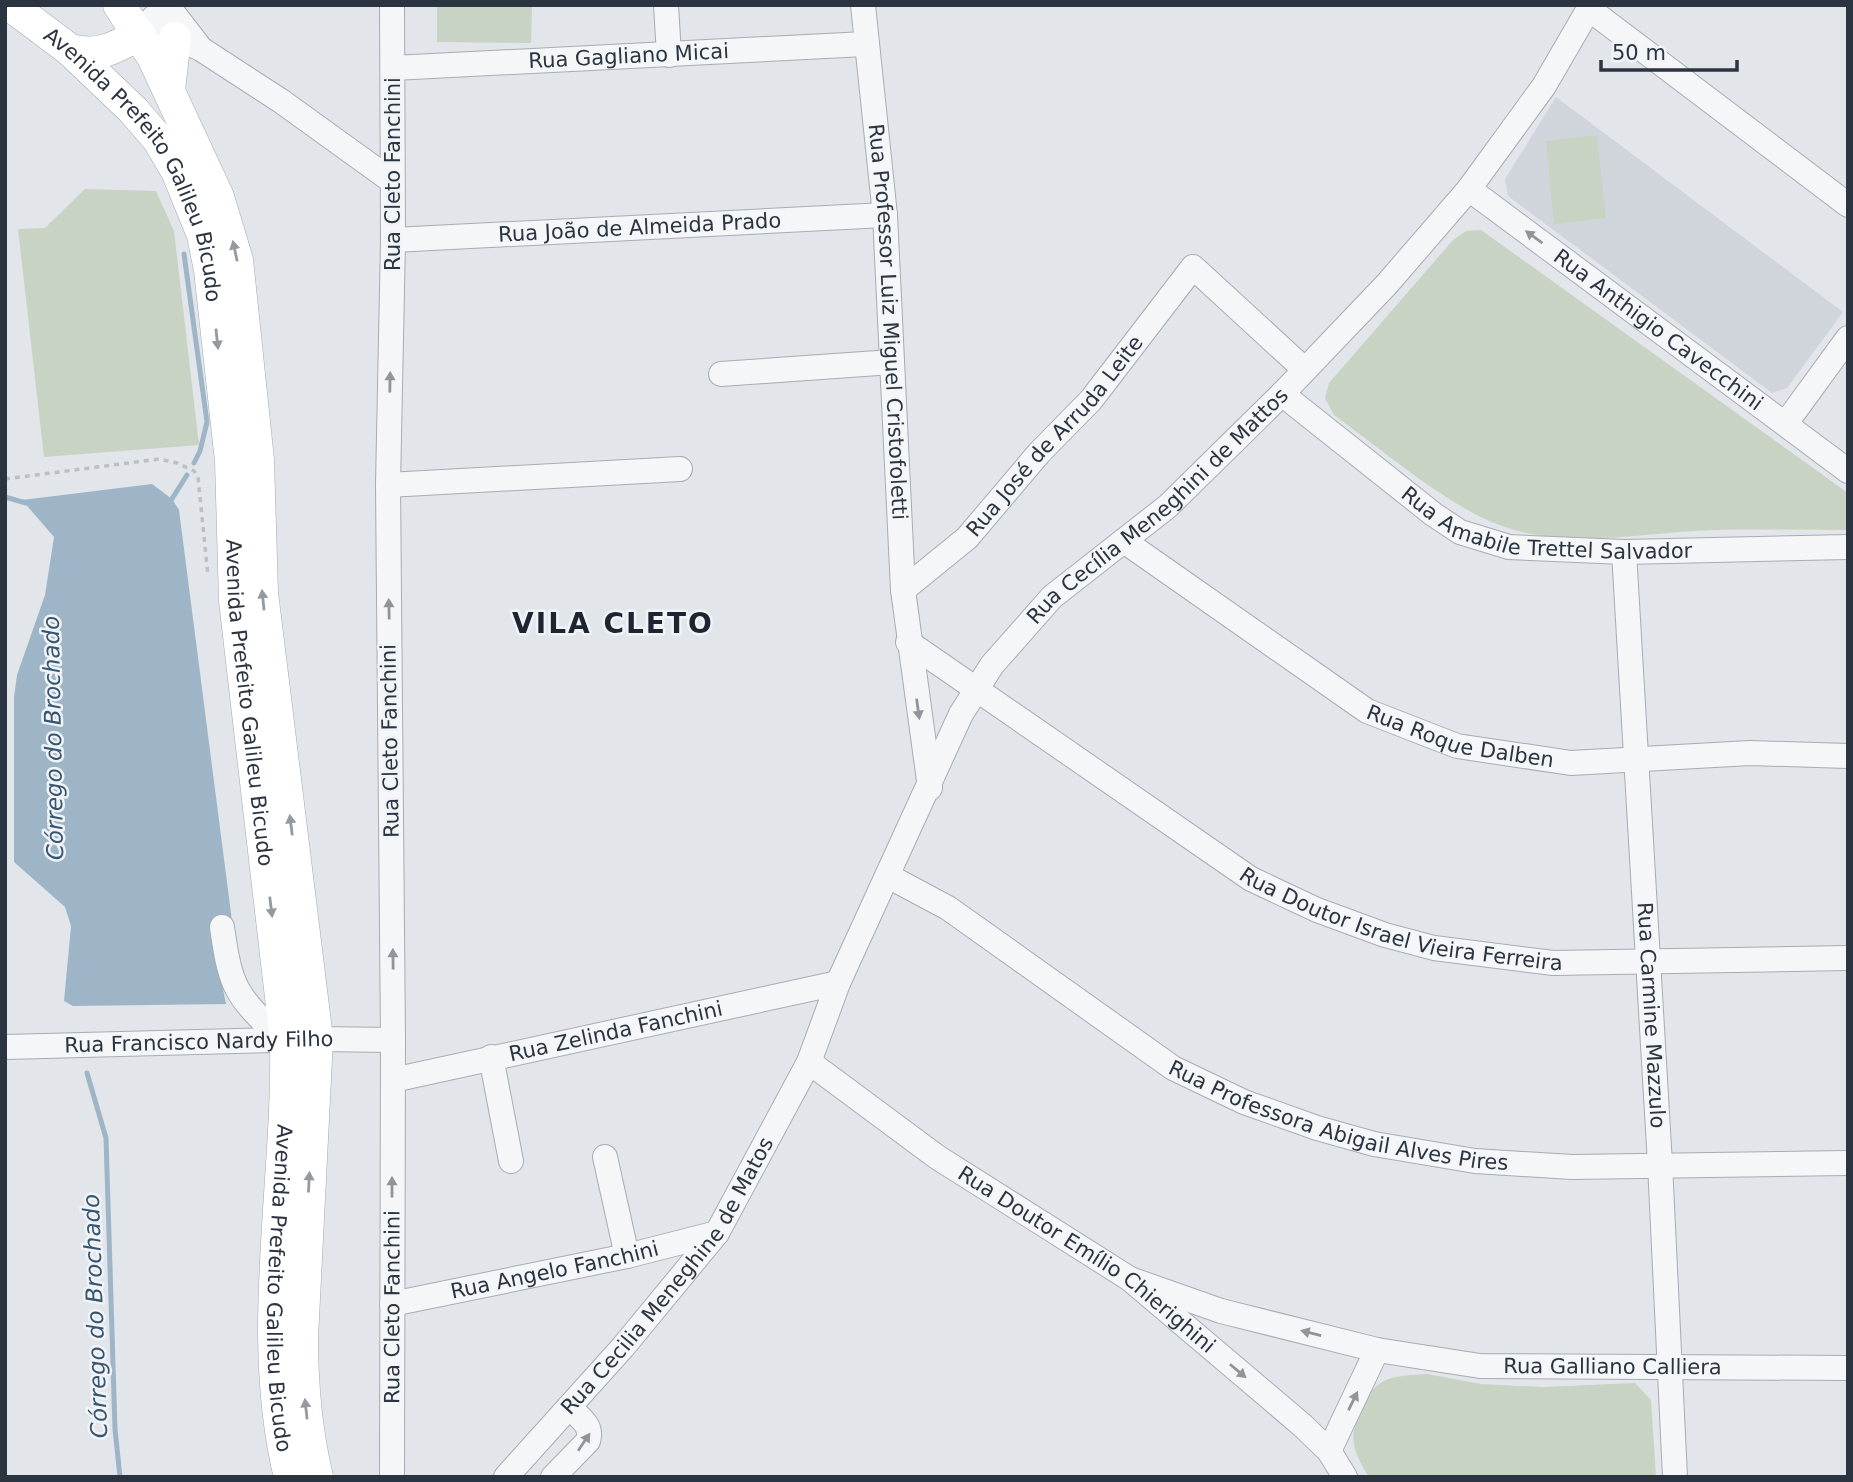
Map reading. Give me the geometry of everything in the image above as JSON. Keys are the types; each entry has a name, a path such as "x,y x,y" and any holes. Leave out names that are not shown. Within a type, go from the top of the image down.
{"main road":[{"name":"Avenida Prefeito Galileu Bicudo","path":"10,5 70,50 133,110 158,139 177,171 203,235 210,270 231,461 235,601 295,1040 287,1089 273,1340 276,1406 290,1477"},
{"name":"Avenida Prefeito Galileu Bicudo","path":"162,21 169,92 218,197 237,260 258,460 262,593 295,1040 302,1376 310,1449 317,1477"},
{"path":"70,50 87,54 108,52 162,21"}],"street":[{"name":"Rua Cleto Fanchini","path":"391,1477 394,1040 388,485 393,240 392,5"},
{"path":"666,5 669,55"},
{"name":"Rua Professor Luiz Miguel Cristofoletti","path":"863,5 885,215 903,590 930,788"},
{"path":"1590,7 1848,205"},
{"name":"Rua Cecília Meneghini de Mattos","path":"809,1062 838,983 930,788 961,714 976,687 1052,597 1168,506 1282,394 1387,284 1469,190 1544,86 1590,7"},
{"path":"162,21 393,181"},
{"name":"Rua Gagliano Micai","path":"393,68 865,44"},
{"name":"Rua Anthigio Cavecchini","path":"1469,190 1848,471"},
{"name":"Rua João de Almeida Prado","path":"393,240 885,215"},
{"name":"Rua José de Arruda Leite","path":"903,590 967,538 1039,453 1091,400 1193,267 1304,369"},
{"path":"1786,423 1848,338"},
{"path":"720,374 892,362"},
{"name":"Rua Amabile Trettel Salvador","path":"1282,394 1433,514 1460,532 1509,547 1624,552 1848,547"},
{"path":"388,485 680,469"},
{"name":"Rua Roque Dalben","path":"1125,541 1367,711 1457,746 1571,763 1750,753 1848,756"},
{"name":"Rua Carmine Mazzulo","path":"1624,552 1660,1164 1675,1477"},
{"path":"908,642 976,687"},
{"name":"Rua Doutor Israel Vieira Ferreira","path":"976,687 1251,879 1317,910 1385,935 1434,948 1487,957 1553,963 1848,958"},
{"name":"Rua Professora Abigail Alves Pires","path":"888,876 948,908 1173,1068 1244,1102 1317,1128 1431,1156 1572,1167 1848,1163"},
{"path":"222,928 228,969 237,993 295,1040"},
{"name":"Rua Zelinda Fanchini","path":"393,1080 838,983"},
{"name":"Rua Francisco Nardy Filho","path":"5,1047 394,1040"},
{"path":"491,1057 511,1161"},
{"name":"Rua Cecilia Meneghine de Matos","path":"506,1477 717,1233 809,1062"},
{"name":"Rua Doutor Emílio Chierighini","path":"809,1062 937,1157 1130,1279 1329,1451 1345,1477"},
{"path":"605,1157 627,1256"},
{"name":"Rua Angelo Fanchini","path":"392,1304 627,1256 717,1233"},
{"name":"Rua Galliano Calliera","path":"1130,1279 1221,1311 1377,1350 1480,1366 1848,1368"},
{"path":"1200,1339 1205,1321 1221,1311"},
{"path":"1329,1451 1377,1350"},
{"path":"554,1477 588,1441 591,1433 590,1428 569,1407"}],"path":[{"path":"5,479 159,458 194,471 200,484 208,585"}],"shaded area":[{"path":"1556,97 1843,312 1787,388 1772,393 1508,196 1505,179"}],"green space":[{"path":"437,5 532,5 531,43 437,42"},
{"path":"1597,135 1606,218 1554,224 1546,141"},
{"path":"85,189 156,191 174,231 199,445 44,457 18,229 45,228"},
{"path":"1481,230 1848,493 1848,530 1714,530 1605,538 1549,537 1523,532 1497,524 1456,503 1334,415 1325,398 1329,383 1453,240 1466,231"},
{"path":"1427,1374 1481,1384 1543,1387 1635,1383 1651,1400 1656,1477 1369,1477 1358,1458 1354,1442 1355,1426 1366,1398 1384,1381 1399,1376"}],"water":[{"path":"152,484 172,499 179,510 232,921 210,925 226,1004 73,1006 64,1001 71,926 65,907 14,862 14,697 17,675 45,595 54,537 22,500"}],"waterway":[{"path":"184,254 207,422 194,463"},
{"path":"168,505 187,475"},
{"name":"Córrego do Brochado","path":"5,497 26,503"},
{"name":"Córrego do Brochado","path":"87,1073 106,1138 115,1429 120,1477"}],"district":[{"name":"VILA CLETO","path":"613,623"}]}
